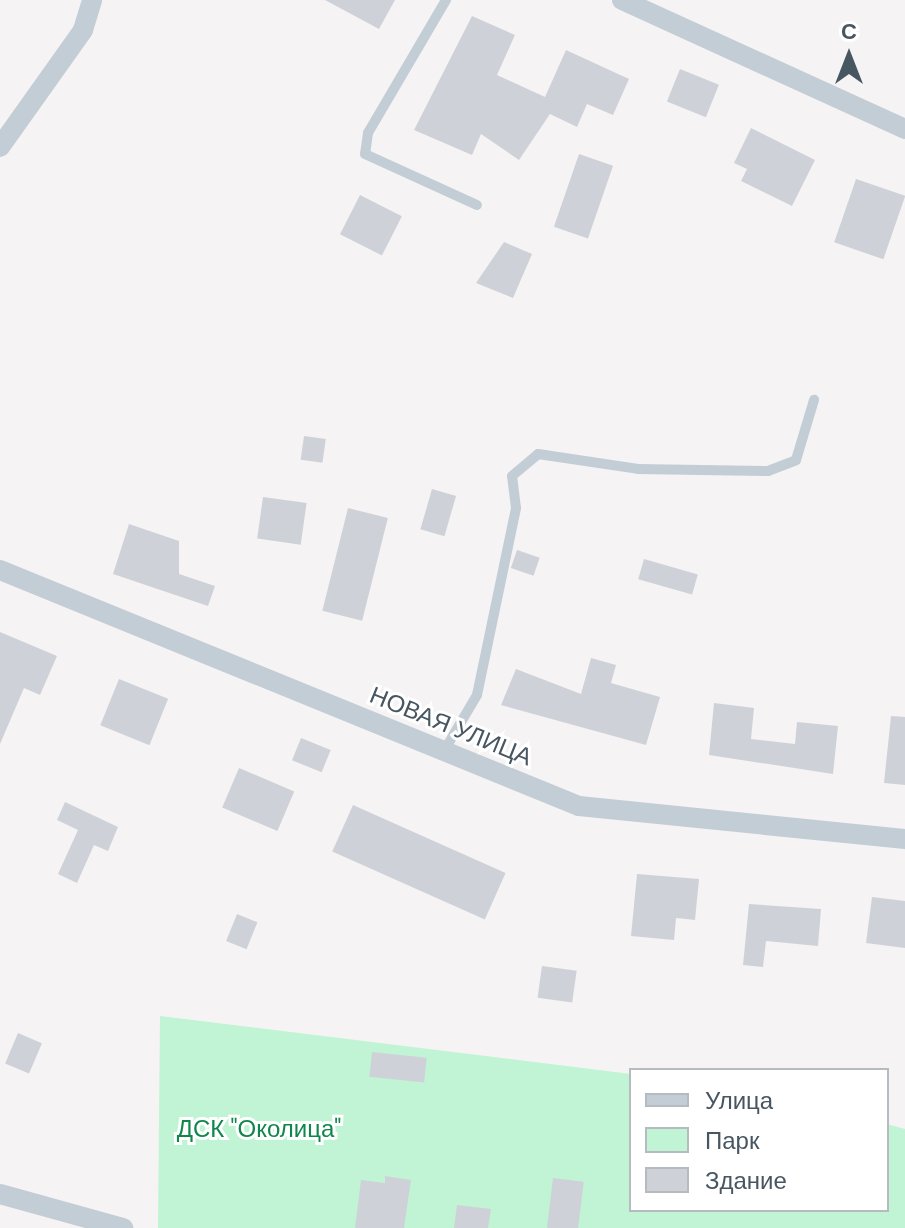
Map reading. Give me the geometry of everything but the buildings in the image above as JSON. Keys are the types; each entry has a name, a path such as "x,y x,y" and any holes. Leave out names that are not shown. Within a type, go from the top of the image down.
{"street":[{"path":"0,147 83,30 92,0"},
{"path":"622,0 905,129"},
{"name":"НОВАЯ УЛИЦА","path":"0,570 579,806 905,839"},
{"path":"0,1194 123,1228"}],"lane":[{"path":"446,0 368,133 365,154 477,205"},
{"path":"444,751 477,695 516,508 512,476 538,454 638,469 768,471 796,460 814,400"}],"green space":[{"name":"ДСК \"Околица\"","path":"160,1016 629,1074 629,1212 889,1212 889,1125 905,1129 905,1228 158,1228"}]}
